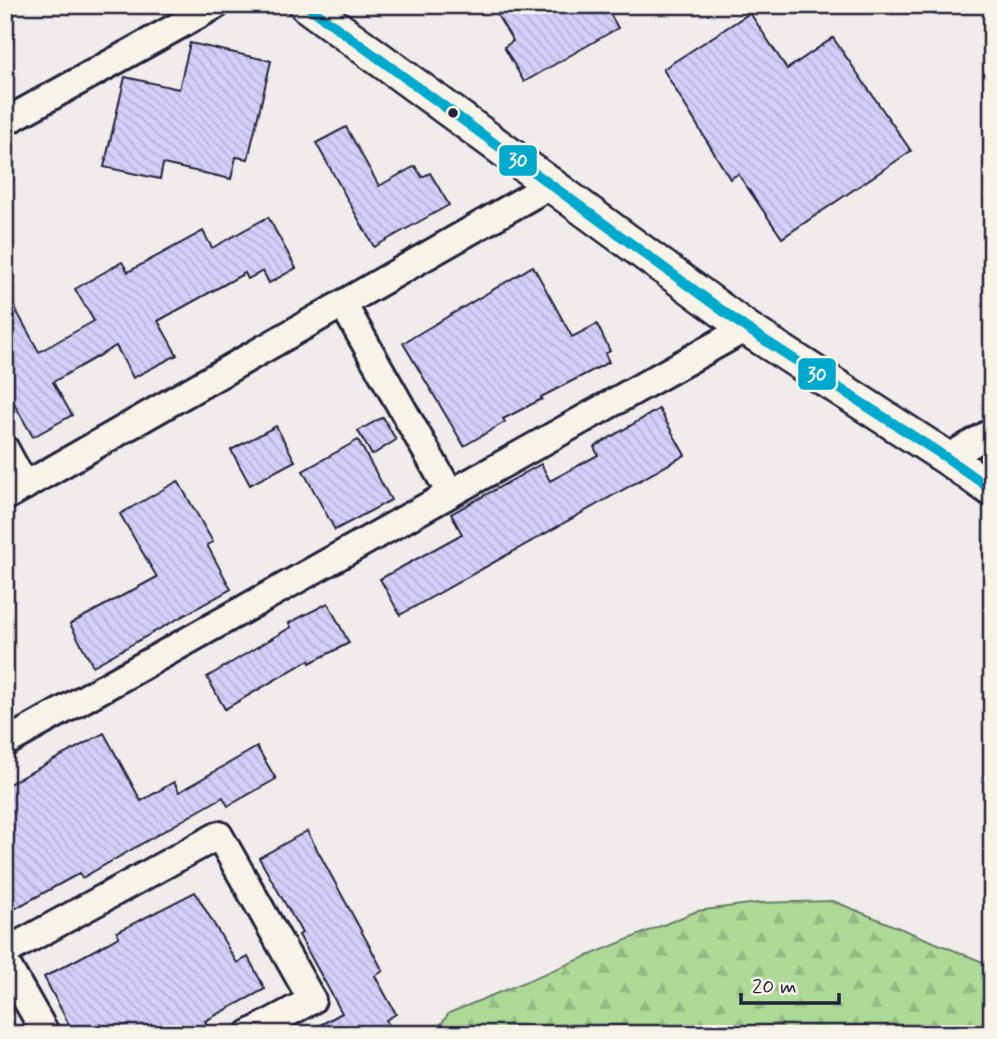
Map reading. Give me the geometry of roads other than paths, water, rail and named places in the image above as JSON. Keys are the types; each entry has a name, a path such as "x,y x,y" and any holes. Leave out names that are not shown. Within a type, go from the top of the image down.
{"street":[{"path":"5,122 216,5"},
{"path":"306,5 746,328 992,490"},
{"path":"5,449 15,492 552,184"},
{"path":"343,303 450,493"},
{"path":"5,743 746,328"},
{"path":"947,458 992,432"},
{"path":"5,952 219,835 312,1000 249,1034"},
{"path":"5,962 46,1034"}]}
